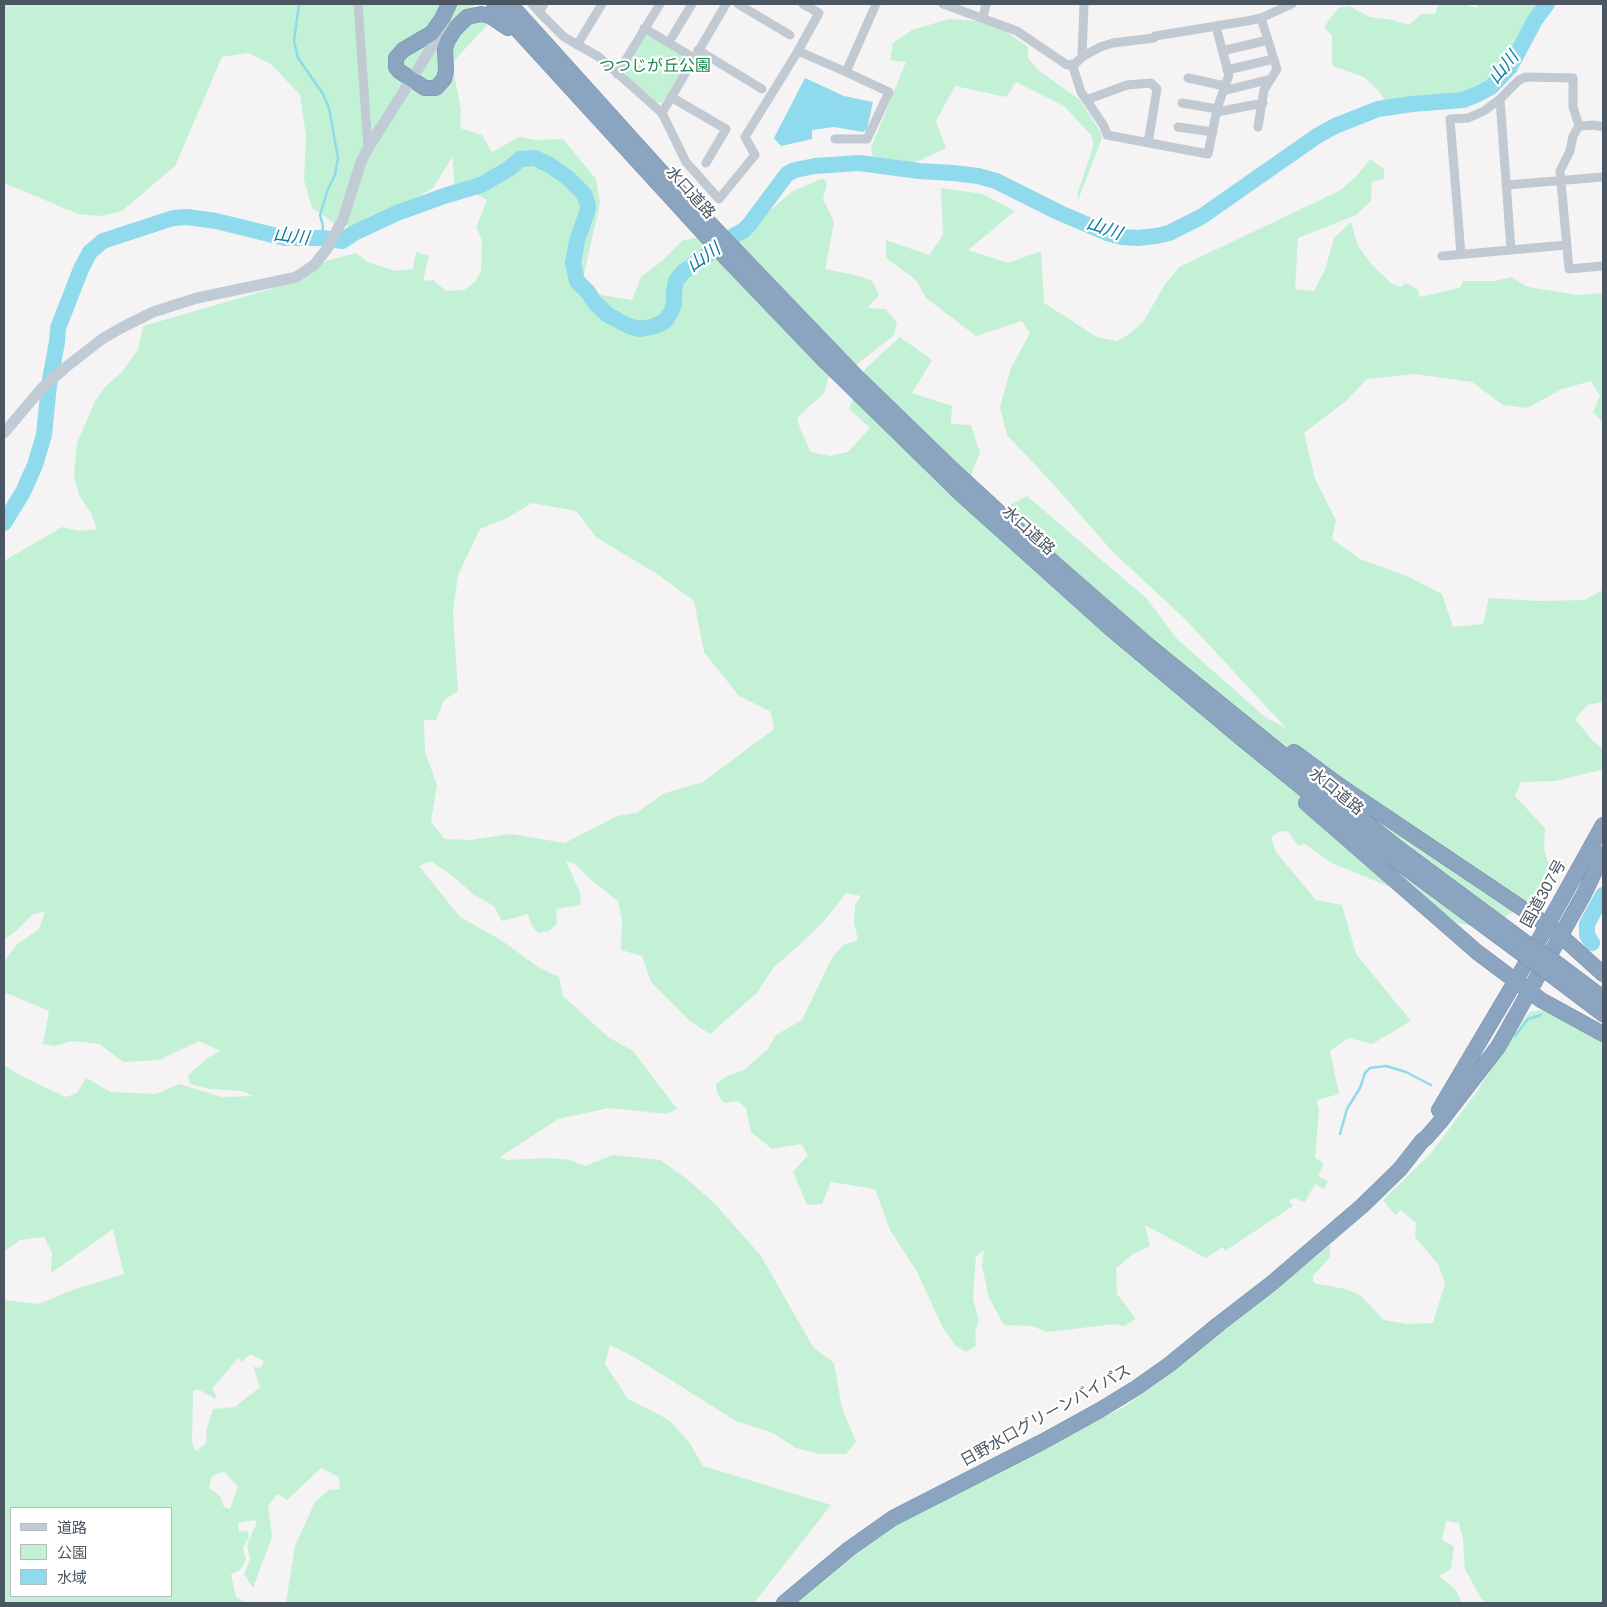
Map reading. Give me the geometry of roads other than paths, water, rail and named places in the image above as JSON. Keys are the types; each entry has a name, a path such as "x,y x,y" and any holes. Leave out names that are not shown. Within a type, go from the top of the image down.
{"highway":[{"path":"449,4 442,19 432,33 412,44 396,58 396,67 399,71 428,89 439,86 445,76 445,48 455,28 467,17 482,14 490,16 513,32 523,35"},
{"name":"水口道路","path":"494,4 735,258 953,470 1054,563 1149,646 1222,706 1524,948"},
{"name":"水口道路","path":"510,4 708,230"},
{"name":"水口道路","path":"735,258 820,357 967,499 1109,628 1352,828 1552,968 1603,998"},
{"path":"1222,706 1231,708 1340,786 1547,925 1603,974"},
{"path":"1240,737 1242,746 1257,761 1477,952 1554,1007 1603,1034"},
{"name":"国道307号","path":"1516,981 1603,825"},
{"name":"国道307号","path":"1529,990 1584,894 1603,854"},
{"name":"水口道路","path":"1552,968 1603,1014"},
{"name":"日野水口グリーンバイパス","path":"1422,1141 1423,1136 1516,981"},
{"name":"日野水口グリーンバイパス","path":"784,1603 849,1549 893,1518 1100,1410 1136,1388 1170,1364 1302,1258 1356,1212 1400,1169 1440,1122 1498,1047 1529,990"},
{"path":"1515,1016 1524,1009 1534,1005 1554,1007"}],"street":[{"path":"358,4 368,148"},
{"path":"4,434 41,389 102,339 153,312 197,298 296,277 314,265 327,249 336,233 349,202 361,162 368,148 444,27 455,4"},
{"path":"532,4 542,8 564,37 599,57 662,113 686,162 719,199 755,155 745,138 819,13 803,4"},
{"path":"577,45 602,4"},
{"path":"617,74 660,4"},
{"path":"669,42 692,4"},
{"path":"662,113 726,4"},
{"path":"738,4 790,35"},
{"path":"846,72 876,4"},
{"path":"943,4 1016,31 1067,65 1112,43 1154,38 1155,36 1261,18 1292,4"},
{"path":"983,18 986,4"},
{"path":"1082,57 1084,4"},
{"path":"1258,127 1264,90 1277,69 1261,18"},
{"path":"1072,64 1081,92 1104,126 1107,135 1208,154 1217,110 1229,75 1216,27"},
{"path":"644,28 762,89"},
{"path":"1222,51 1268,40"},
{"path":"798,50 889,92 867,139 835,139"},
{"path":"1227,70 1274,59"},
{"path":"1461,254 1450,118 1468,118 1484,110 1500,99 1519,80 1526,77 1573,78 1573,107 1579,126 1573,136 1567,159 1560,171 1569,269 1603,266"},
{"path":"1188,78 1224,89 1271,79"},
{"path":"1086,100 1127,85 1151,82 1157,89 1148,142"},
{"path":"671,97 726,129 706,163"},
{"path":"1500,99 1511,250"},
{"path":"1182,103 1217,110 1262,103"},
{"path":"1579,126 1594,125 1603,127"},
{"path":"1178,127 1213,132"},
{"path":"1507,185 1603,177"},
{"path":"1442,256 1566,245"}],"water":[{"path":"805,78 844,96 873,102 867,129 863,132 834,127 812,130 812,139 781,146 774,138"}],"waterway":[{"path":"299,4 294,41 298,58 323,94 329,108 338,158 335,175 328,189 320,215 323,226 322,238"},
{"name":"山川","path":"4,523 23,492 35,465 44,435 49,385 58,328 81,269 90,252 103,241 173,218 187,217 216,221 285,238 322,238 342,241 354,233 397,213 481,185 510,168 520,159 535,158 568,178 584,194 586,199 587,212 577,241 573,263 577,281 588,292 595,303 608,315 639,329 655,326 665,321 674,304 676,281 683,272 743,231 787,174 795,170 815,166 859,163 978,176 996,181 1060,213 1107,233 1122,237 1138,238 1156,236 1169,233 1201,217 1317,136 1335,126 1378,109 1463,100 1491,87 1510,67 1535,20 1547,4"},
{"path":"1592,943 1587,935 1587,924 1603,895"},
{"path":"1515,1036 1528,1019 1541,1015"},
{"path":"1340,1134 1347,1109 1360,1088 1365,1073 1370,1068 1386,1066 1406,1072 1431,1085"}],"park label":[{"name":"つつじが丘公園","path":"655,67"}]}
